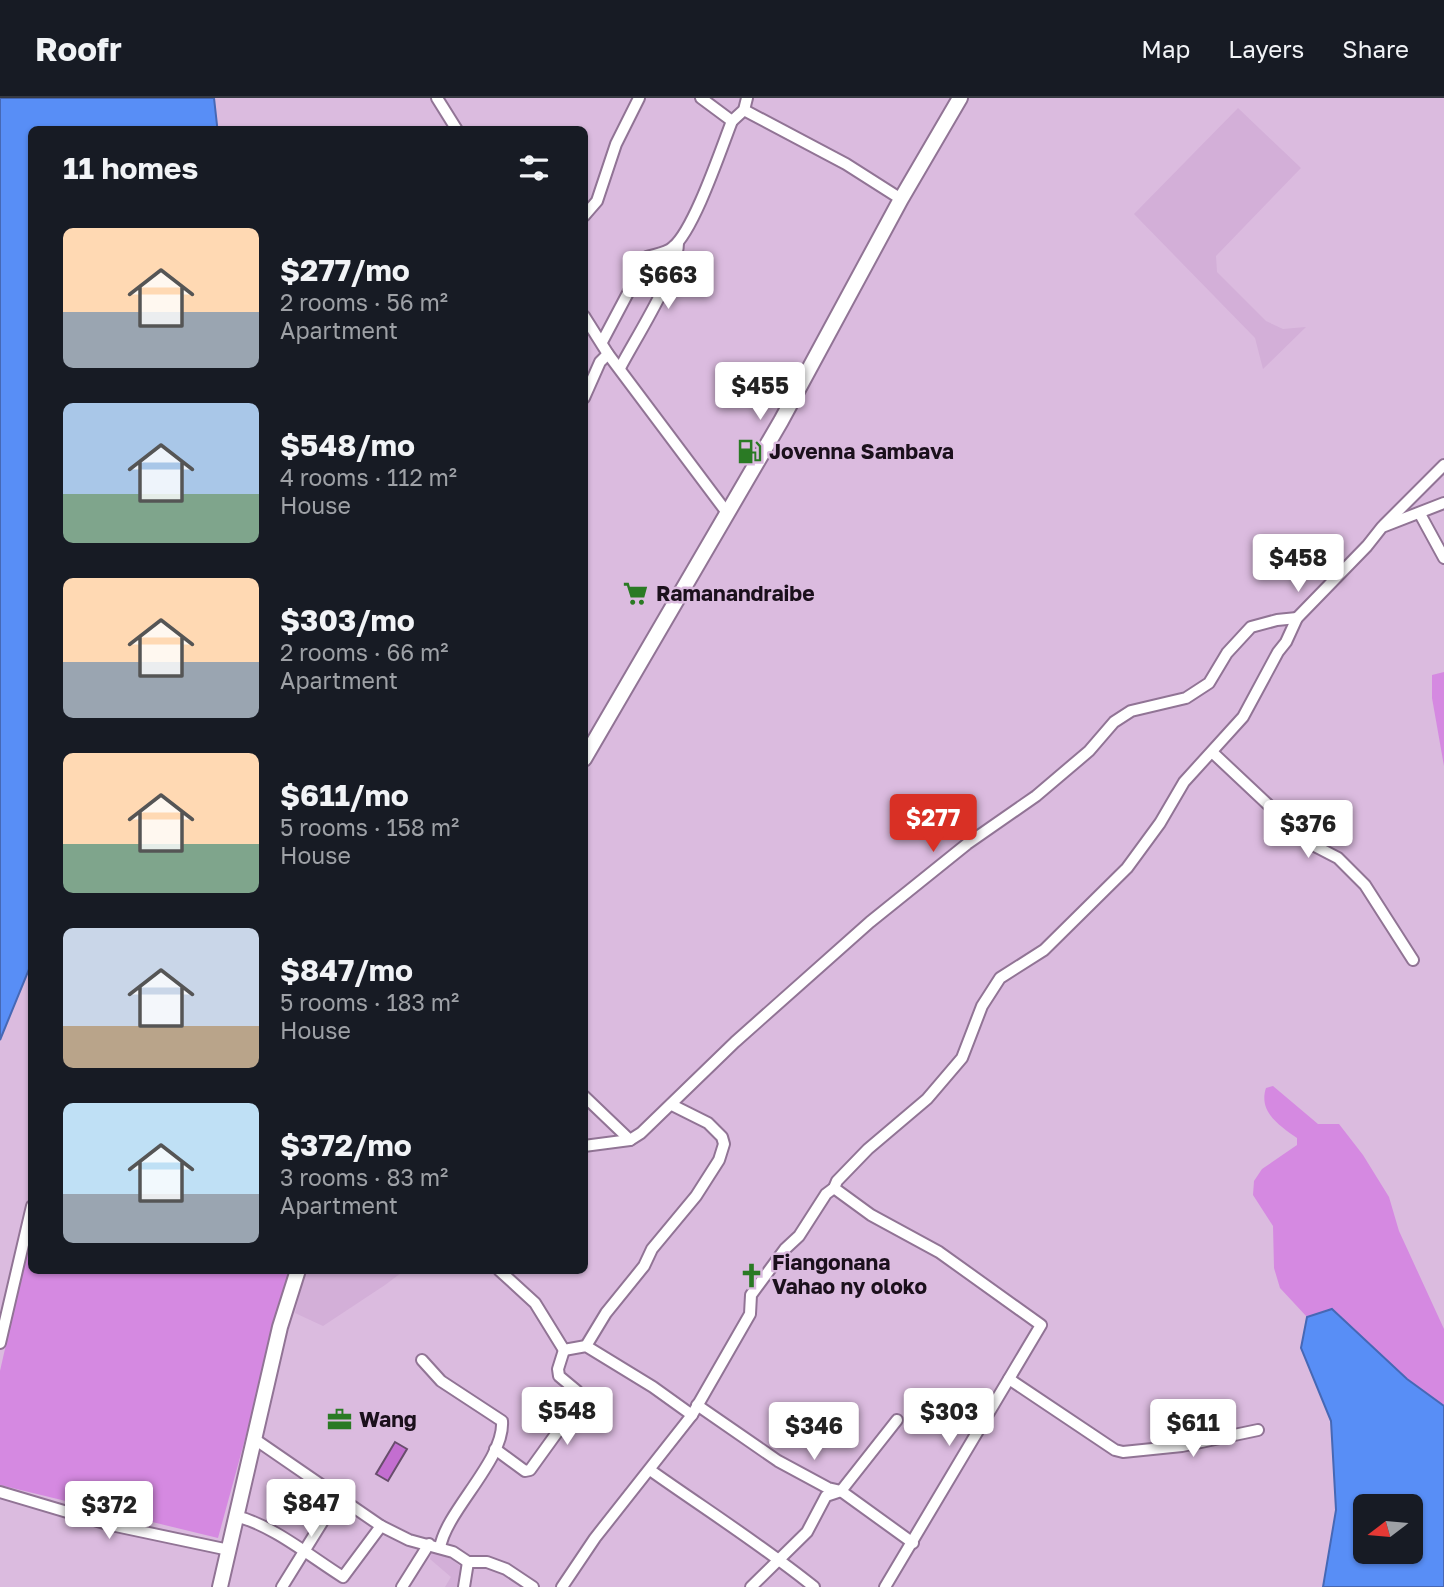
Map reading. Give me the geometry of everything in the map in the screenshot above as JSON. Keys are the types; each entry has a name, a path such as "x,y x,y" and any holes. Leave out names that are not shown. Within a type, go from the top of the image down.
{"main road":[{"path":"588,752 728,514 901,199 960,98"},
{"path":"220,1587 280,1327 297,1274"}],"street":[{"path":"437,98 454,126"},
{"path":"588,211 597,201 616,144 639,98"},
{"path":"701,98 732,121"},
{"path":"602,342 648,257 671,250 678,243 692,217 732,121 745,104 901,199"},
{"path":"620,368 658,297 678,253 678,243"},
{"path":"588,322 608,354 728,514"},
{"path":"588,389 600,362 608,354"},
{"path":"562,1587 601,1529 650,1470 694,1410 750,1314 751,1295 785,1249 799,1236 826,1194 834,1188 836,1181 868,1149 927,1099 962,1058 982,1006 1000,978 1044,950 1127,868 1160,823 1184,782 1243,717 1297,618 1367,547 1396,509 1444,465"},
{"path":"1382,527 1444,503"},
{"path":"1420,514 1444,558"},
{"path":"588,1145 630,1140 641,1133 735,1042 870,922 967,844 1036,796 1089,751 1114,722 1132,711 1186,698 1209,683 1227,653 1251,627 1297,618"},
{"path":"1212,752 1309,843 1338,858 1365,885 1412,960"},
{"path":"588,1100 630,1140"},
{"path":"586,1346 606,1314 644,1266 652,1249 696,1196 719,1160 724,1144 722,1138 708,1123 672,1104"},
{"path":"834,1188 871,1215 939,1252 1041,1325 885,1587"},
{"path":"0,1343 28,1223"},
{"path":"495,1449 525,1471 530,1470 579,1402 577,1391 559,1376 558,1369 564,1350 535,1303 503,1274"},
{"path":"564,1350 586,1346 778,1461 828,1488 841,1492 913,1543"},
{"path":"422,1360 441,1381 502,1421 495,1449 442,1536 440,1548"},
{"path":"1009,1379 1115,1450 1123,1452 1181,1446 1258,1430"},
{"path":"751,1587 807,1532 827,1496 841,1492 897,1420"},
{"path":"256,1440 381,1526 409,1540 440,1548 468,1562 487,1562 506,1569 533,1587"},
{"path":"650,1470 778,1558 814,1587"},
{"path":"0,1492 111,1525 229,1550"},
{"path":"282,1587 339,1495"},
{"path":"235,1516 274,1532 343,1577 381,1526"},
{"path":"402,1587 429,1544"},
{"path":"464,1587 468,1562"}],"shaded area":[{"path":"1238,108 1301,168 1216,256 1217,272 1266,321 1283,329 1306,327 1263,369 1255,338 1134,214"},
{"path":"1444,672 1444,766 1432,698 1432,675"},
{"path":"1273,1086 1318,1124 1339,1124 1363,1155 1389,1197 1399,1231 1444,1329 1444,1406 1407,1379 1332,1309 1307,1317 1280,1288 1274,1268 1273,1226 1253,1195 1254,1181 1262,1169 1297,1145 1297,1138 1272,1118 1265,1104 1266,1088"},
{"path":"28,1247 28,1274 290,1274 218,1538 0,1485 0,1371"},
{"path":"306,1274 400,1274 323,1326 295,1313"},
{"path":"432,1550 464,1569 462,1587 445,1587 451,1577 430,1559"}],"water":[{"path":"0,98 214,98 217,126 28,126 28,972 0,1040"},
{"path":"1332,1309 1407,1379 1444,1406 1444,1587 1323,1587 1336,1510 1331,1421 1301,1348 1307,1317"}],"building":[{"path":"395,1442 407,1449 388,1481 376,1474"}],"place":[{"name":"Jovenna Sambava","path":"749,452"},
{"name":"Ramanandraibe","path":"636,594"},
{"name":"Fiangonana Vahao ny oloko","path":"752,1275"},
{"name":"Wang","path":"339,1420"}]}
